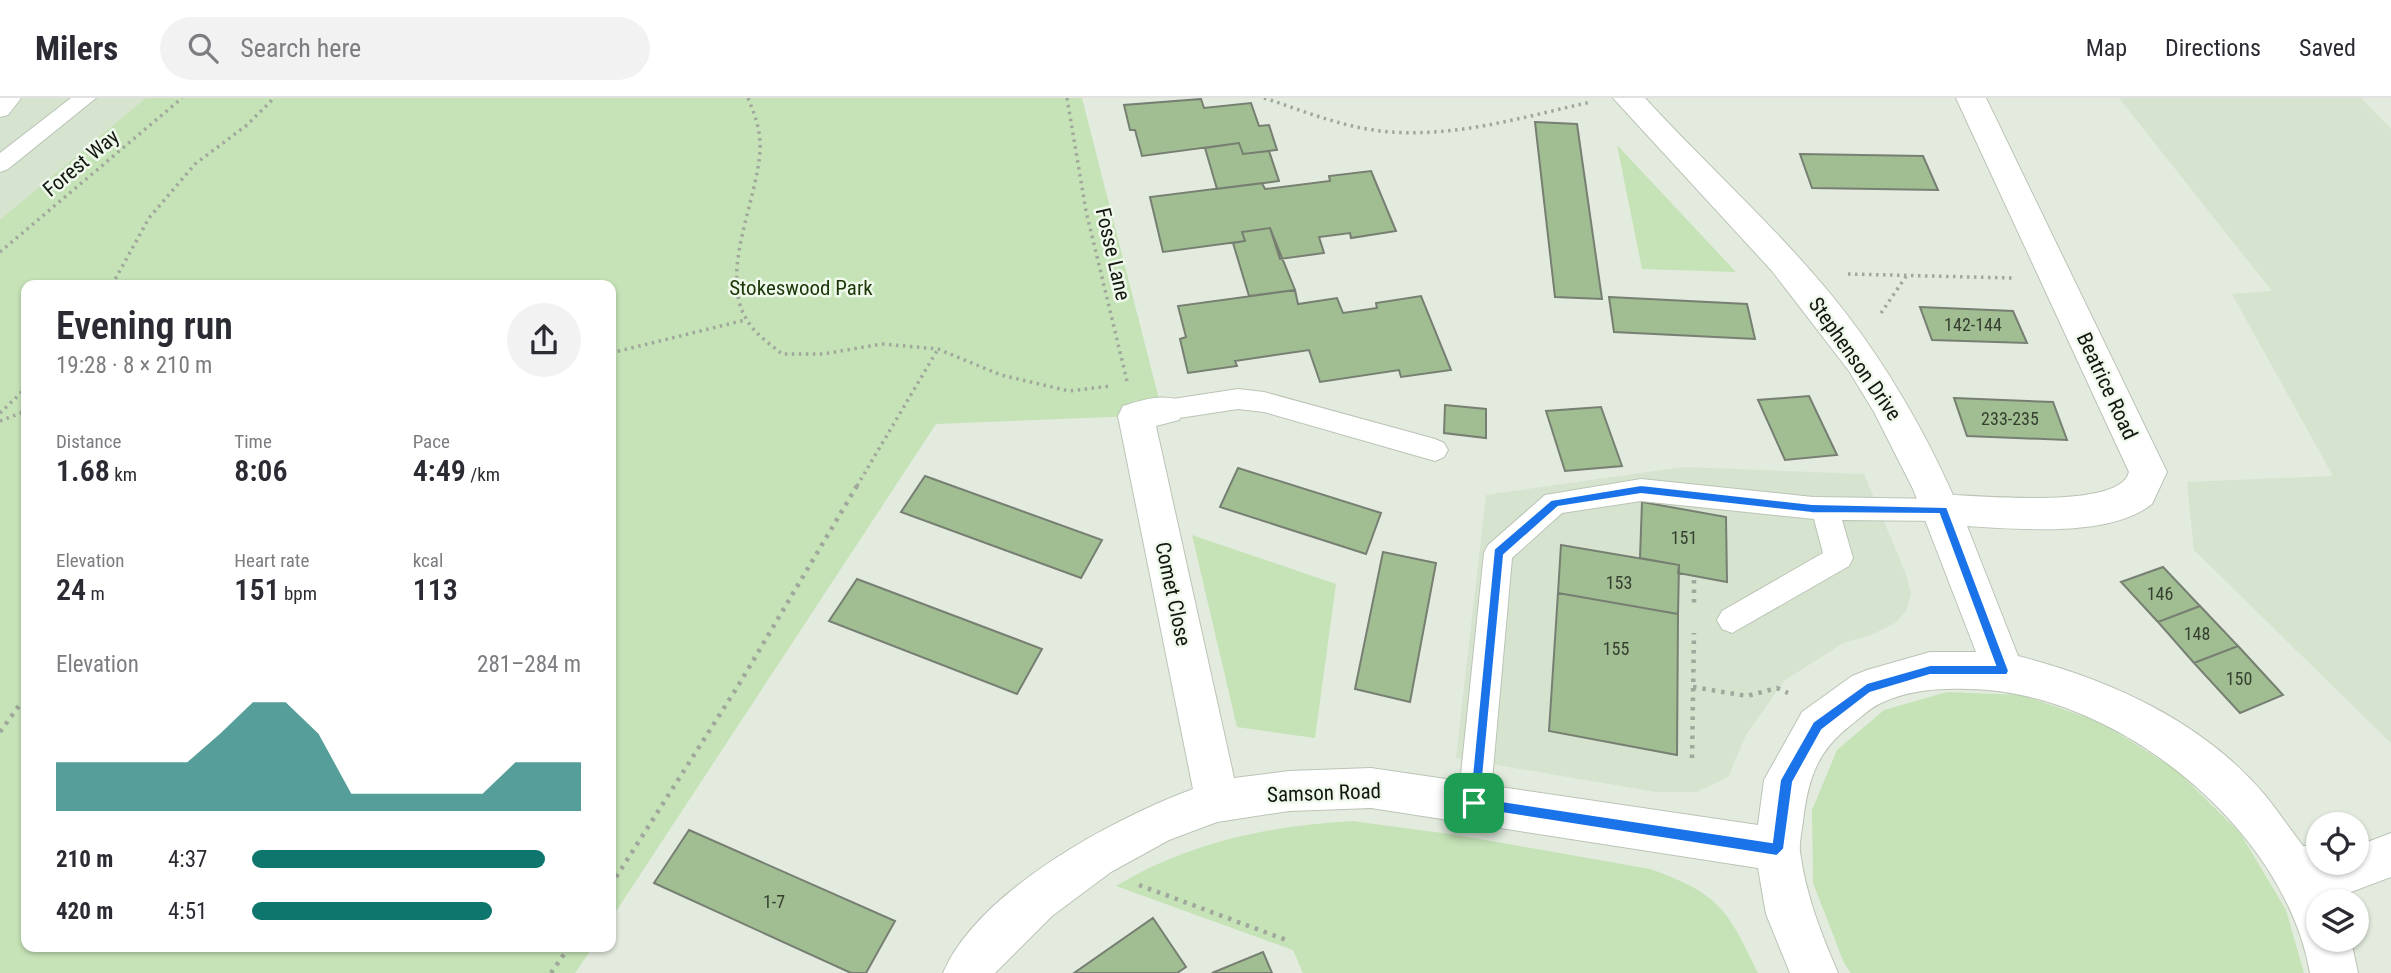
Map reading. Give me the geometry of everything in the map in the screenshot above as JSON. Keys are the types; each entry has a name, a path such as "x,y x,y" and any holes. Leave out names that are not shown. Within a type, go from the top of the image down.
{"street":[{"name":"Beatrice Road","path":"1943,510 2035,513 2098,509 2135,497 2145,486 2148,472 1971,98"},
{"name":"Stephenson Drive","path":"1613,99 1750,223 1833,321 1872,377 1913,446 1943,510 2003,671"},
{"name":"Comet Close","path":"1166,410 1136,416 1217,801"},
{"path":"1814,973 1789,914 1777,849 1786,780 1817,726 1867,689 1930,670 2003,671 2066,687 2120,710 2192,756 2247,807 2292,867 2306,895"},
{"name":"Samson Road","path":"967,973 980,954 1036,901 1110,849 1156,824 1217,801 1289,791 1371,788 1777,849"},
{"path":"2292,867 2351,870 2391,855"},
{"path":"2330,952 2334,973"}],"lane":[{"path":"0,110 10,98"},
{"path":"0,164 85,98"},
{"path":"1166,410 1238,399 1264,402 1435,450"},
{"path":"1474,803 1498,553 1555,503 1641,489 1825,508 1943,510"},
{"path":"1732,620 1839,558 1825,508"}],"path":[{"name":"Forest Way","path":"0,252 182,98"},
{"path":"115,280 149,218 195,164 247,125 274,98"},
{"path":"616,877 665,804 938,349 883,344 822,354 782,354 745,320 736,284 738,247 758,181 759,137 748,98"},
{"name":"Fosse Lane","path":"938,349 1001,375 1069,391 1128,384 1086,211 1067,98"},
{"path":"1264,98 1367,129 1401,132 1448,130 1613,99"},
{"path":"1848,274 2056,279"},
{"path":"1881,313 1907,275"},
{"path":"616,352 745,320"},
{"path":"0,413 21,393"},
{"path":"0,421 21,413"},
{"path":"1692,758 1694,580"},
{"path":"1693,687 1754,696 1773,686 1790,694"},
{"path":"0,732 21,703"},
{"path":"1110,849 1126,880 1289,941"},
{"path":"551,973 566,952"}],"shaded area":[{"path":"0,98 151,98 0,223"},
{"path":"2119,98 2361,98 2391,129 2391,743 2194,550 2187,482 2333,476 2232,294 2272,291"},
{"path":"1683,467 1864,474 1906,574 1911,594 1906,611 1895,623 1871,635 1843,643 1784,681 1746,735 1728,777 1696,792 1656,792 1456,758 1486,495"}],"green space":[{"name":"Stokeswood Park","path":"146,98 1082,98 1162,411 1136,416 936,424 616,911 616,280 21,280 21,952 590,952 575,973 0,973 0,220"},
{"path":"1617,145 1736,272 1642,269"},
{"path":"1192,535 1336,584 1315,738 1237,727"},
{"path":"1947,692 2022,695 2100,722 2175,769 2240,833 2286,910 2304,973 1851,973 1844,963 1813,883 1812,810 1837,750 1884,710"},
{"path":"1352,821 1457,835 1650,869 1692,887 1719,906 1738,933 1758,973 1303,973 1293,950 1116,886 1172,858 1230,839 1290,827"}],"building":[{"path":"1201,99 1204,108 1251,103 1259,126 1269,125 1277,150 1243,154 1239,143 1142,156 1135,130 1130,130 1124,105"},
{"path":"1535,122 1577,124 1602,299 1555,297"},
{"path":"1239,143 1243,154 1269,151 1279,181 1217,189 1205,148"},
{"path":"1800,154 1923,156 1938,190 1812,188"},
{"path":"1371,171 1396,231 1351,238 1350,233 1319,237 1324,253 1280,259 1270,228 1242,232 1245,241 1163,252 1150,197 1262,183 1265,189 1330,181 1329,176"},
{"path":"1270,228 1295,290 1249,296 1233,243 1245,241 1242,232"},
{"path":"1295,290 1298,304 1337,298 1343,313 1377,308 1376,303 1421,296 1451,370 1401,377 1399,370 1320,382 1309,350 1235,361 1237,366 1188,373 1180,339 1186,337 1178,306"},
{"path":"1609,297 1747,304 1755,339 1614,332"},
{"path":"1920,307 2013,311 2027,343 1932,340"},
{"path":"1809,396 1837,455 1785,460 1758,400"},
{"path":"1954,398 2053,402 2067,440 1967,436"},
{"path":"1445,405 1486,409 1486,438 1444,433"},
{"path":"1601,407 1622,466 1565,471 1546,411"},
{"path":"1238,468 1381,513 1366,554 1220,507"},
{"path":"925,476 1102,540 1081,578 901,512"},
{"path":"1642,502 1726,517 1727,582 1678,573 1679,565 1640,558"},
{"path":"1561,545 1679,565 1678,614 1558,593"},
{"path":"1383,552 1436,563 1410,702 1355,689"},
{"path":"2163,567 2200,606 2158,622 2121,582"},
{"path":"857,579 1042,649 1017,694 829,621"},
{"path":"1558,593 1678,614 1677,755 1549,731"},
{"path":"2200,606 2238,646 2194,663 2158,622"},
{"path":"2238,646 2283,695 2240,713 2194,663"},
{"path":"689,830 895,921 866,973 851,973 654,883"},
{"path":"1153,918 1186,967 1177,973 1074,973"},
{"path":"1263,952 1272,973 1212,973"}],"route":[{"path":"1641,489 1812,508 1943,510 2003,671 1930,670 1867,689 1817,726 1786,780 1777,849 1474,803 1498,553 1555,503 1641,489"}]}
